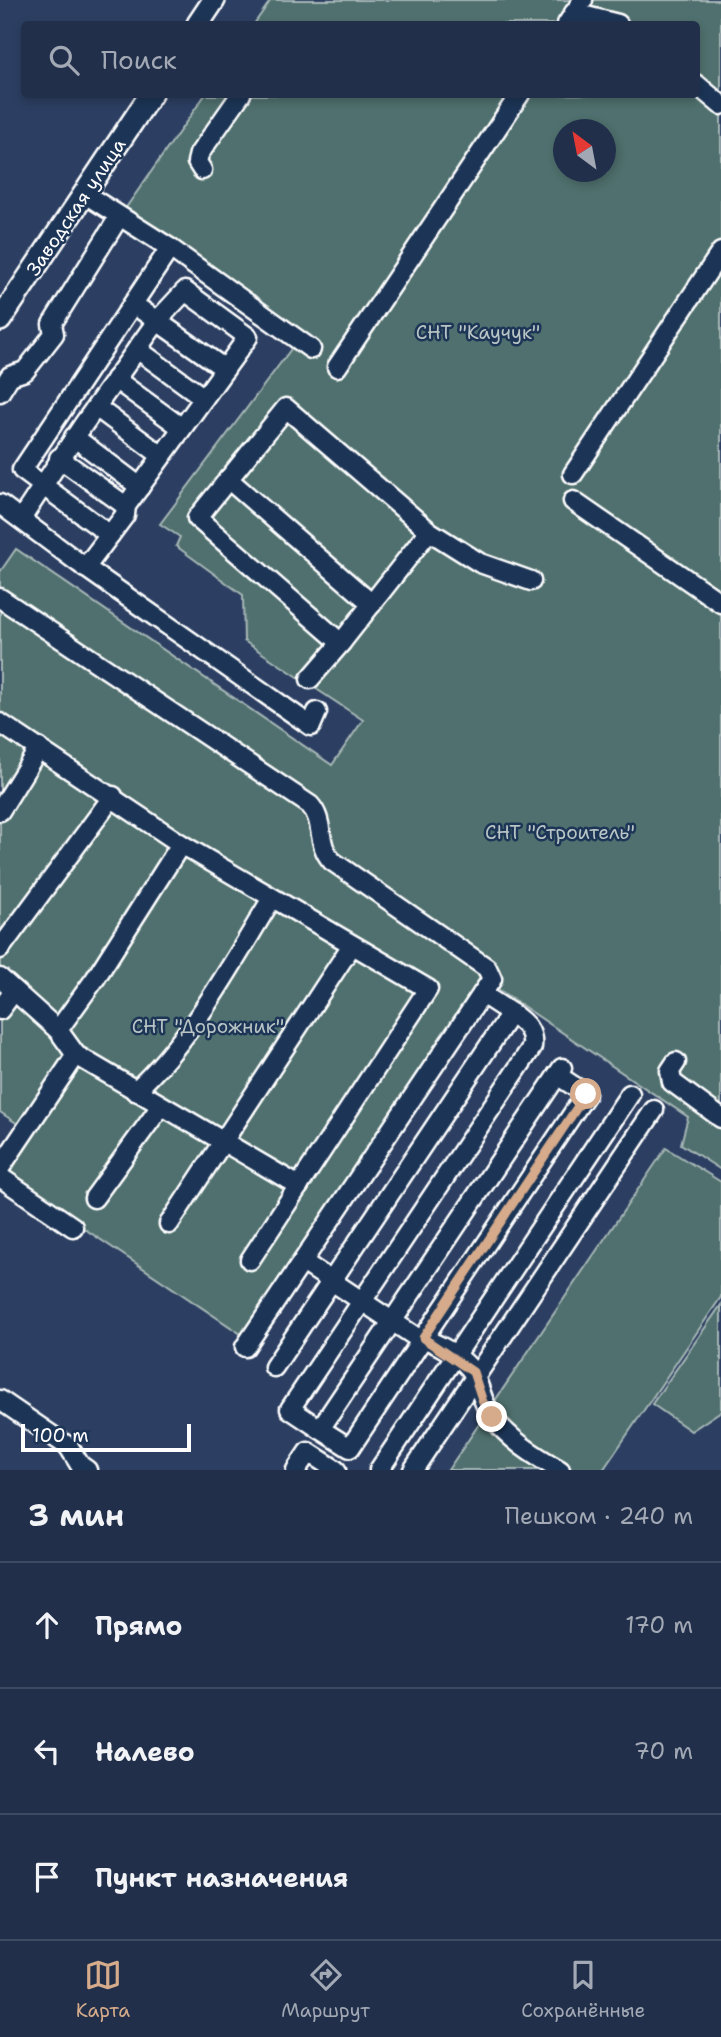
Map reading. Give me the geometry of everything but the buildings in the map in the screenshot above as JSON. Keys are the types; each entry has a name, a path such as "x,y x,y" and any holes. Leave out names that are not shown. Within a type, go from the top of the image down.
{"main road":[{"path":"200,21 215,0"},
{"name":"Заводская улица","path":"0,320 148,98"}],"street":[{"path":"575,12 607,21"},
{"path":"700,87 721,105"},
{"path":"202,170 197,162 199,154 238,98"},
{"path":"337,367 517,98"},
{"path":"85,194 170,248 311,349"},
{"path":"0,391 10,376 25,371 54,334 52,324 119,217"},
{"path":"110,535 22,470 170,248"},
{"path":"573,474 721,252"},
{"path":"21,519 59,458 157,321 185,291 248,337 126,506 125,515 85,568"},
{"path":"133,304 225,369"},
{"path":"137,349 204,398"},
{"path":"116,379 182,428"},
{"path":"96,407 162,456"},
{"path":"341,643 197,518 286,408 429,531 480,563 531,581"},
{"path":"74,437 140,487"},
{"path":"59,458 126,506"},
{"path":"228,479 372,604"},
{"path":"573,501 721,603"},
{"path":"0,504 85,568 311,726 317,712"},
{"path":"310,679 429,531"},
{"path":"0,598 310,805 317,814 321,846 332,861 487,968 492,979 245,1347"},
{"path":"0,723 113,796 181,844 271,900 428,989 250,1260"},
{"path":"0,811 39,748"},
{"path":"0,949 113,796"},
{"path":"58,1030 95,979 181,844"},
{"path":"135,1091 155,1073 207,1003 271,900"},
{"path":"169,1224 352,945"},
{"path":"0,978 58,1030 76,1055 299,1186"},
{"path":"0,1010 14,991"},
{"path":"349,1448 290,1409 532,1047 533,1037 529,1029 482,994"},
{"path":"274,1367 511,1013"},
{"path":"0,1168 76,1055"},
{"path":"676,1062 670,1071 672,1082 721,1118"},
{"path":"296,1470 308,1452 336,1470 586,1094 559,1071 320,1429"},
{"path":"379,1470 630,1094"},
{"path":"94,1198 161,1107"},
{"path":"413,1470 654,1110"},
{"path":"0,1177 73,1227"},
{"path":"303,1262 415,1337 423,1338 466,1364 475,1377 483,1402 492,1417 518,1442 553,1468"},
{"path":"0,1400 69,1447 80,1465 87,1470"}],"green space":[{"path":"271,0 721,0 721,1170 681,1144 688,1117 487,982 247,1338 3,1174 31,1133 0,1112 0,572 16,549 332,765 363,720 244,641 243,595 176,546 180,537 160,524 297,341 125,209 203,98 700,98 700,21 256,21"},
{"path":"666,1148 721,1182 721,1297 603,1470 448,1470"},
{"path":"721,1305 721,1411 691,1431 652,1404"}],"route":[{"path":"492,1417 483,1402 473,1372 466,1364 423,1338 586,1094"}],"park label":[{"name":"СНТ \"Каучук\"","path":"478,332"},
{"name":"СНТ \"Строитель\"","path":"560,832"},
{"name":"СНТ \"Дорожник\"","path":"208,1026"}]}
